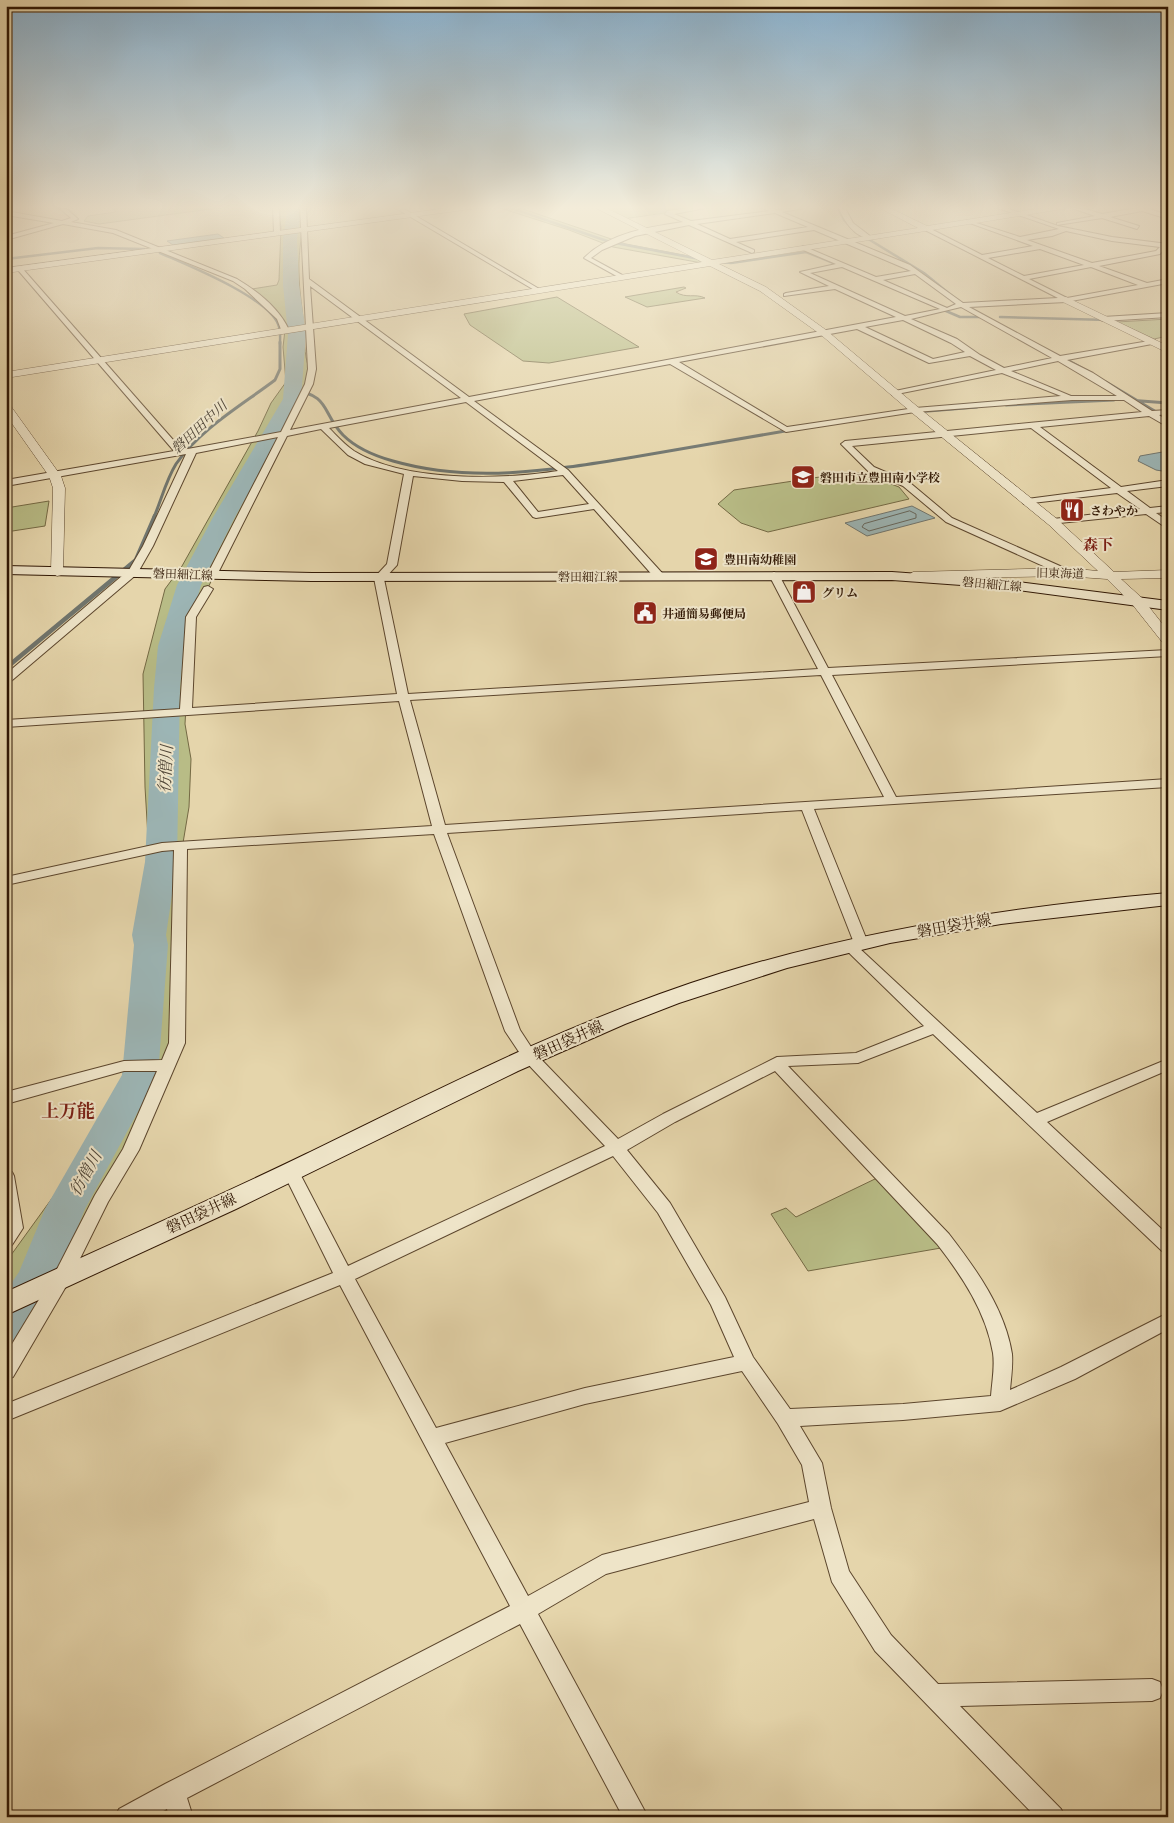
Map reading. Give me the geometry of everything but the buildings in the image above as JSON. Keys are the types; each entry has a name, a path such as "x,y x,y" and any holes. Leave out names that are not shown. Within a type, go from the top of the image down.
{"main road":[{"name":"磐田細江線","path":"6,570 178,574 210,582 379,578 892,576 1003,584 1168,606"},
{"name":"磐田袋井線","path":"6,1304 291,1172 530,1057 614,1020 727,979 918,930 1031,912 1168,899"}],"street":[{"path":"39,291 180,454"},
{"path":"248,291 280,318 285,330"},
{"path":"186,711 191,617 309,384 312,369 307,291"},
{"path":"321,291 565,472 659,576"},
{"path":"6,375 531,291"},
{"path":"766,291 824,332 914,410 1052,522 1137,601 1168,640"},
{"path":"786,295 811,291"},
{"path":"845,291 954,341 1004,371 1072,398"},
{"path":"904,291 947,310"},
{"path":"942,291 961,305 993,324 1090,375 1168,425"},
{"path":"1048,291 1168,350"},
{"path":"6,483 180,454 671,360 947,310 961,305 1066,300 1114,291"},
{"path":"1107,320 1168,314"},
{"path":"1107,320 1168,319"},
{"path":"856,326 932,361 972,353"},
{"path":"895,393 1152,342"},
{"path":"671,360 786,430 914,410 1072,398 1126,398"},
{"path":"6,407 55,476 59,488 57,572"},
{"path":"1065,572 949,520 906,484 871,469 845,444 1168,412"},
{"path":"1033,426 1168,526"},
{"path":"323,427 351,452 374,465 409,472 473,479 527,478 565,472"},
{"path":"6,680 133,572 148,546 192,451"},
{"path":"409,472 392,565 379,578 403,696 440,831 513,1031 530,1057 616,1148 664,1208 719,1302 746,1362 785,1418 812,1463 821,1508 840,1576 883,1643 936,1695 1053,1817"},
{"path":"506,478 536,516 596,506"},
{"path":"1027,502 1168,483"},
{"path":"1052,522 1168,509"},
{"name":"旧東海道","path":"892,576 1065,572 1112,576 1168,574"},
{"path":"774,575 822,671 892,801"},
{"path":"6,724 403,696 1168,653"},
{"path":"6,881 162,847 440,831 1168,783"},
{"path":"807,807 855,945 935,1028 1168,1246"},
{"path":"6,1371 101,1200 132,1150 177,1043 181,846"},
{"path":"6,1413 344,1276 616,1148 669,1118 777,1064 782,1062 858,1058 935,1028"},
{"path":"777,1064 943,1239 968,1271 987,1305 1002,1354 1000,1403"},
{"path":"1034,1121 1168,1064"},
{"path":"6,1098 124,1066 167,1065"},
{"path":"291,1172 344,1276 636,1817"},
{"path":"6,1176 9,1210 14,1228 6,1240"},
{"path":"785,1418 912,1411 1000,1403 1068,1373 1168,1320"},
{"path":"432,1438 585,1396 746,1362"},
{"path":"127,1817 524,1610 602,1565 821,1508"},
{"path":"936,1695 1152,1690"},
{"path":"173,1792 181,1817"}],"green space":[{"path":"254,291 300,291 305,352 311,372 206,592 191,617 185,724 191,759 189,807 181,855 177,1043 154,1081 90,1223 6,1372 6,1262 71,1172 120,1111 124,1066 151,945 144,910 149,854 145,787 143,674 165,589 182,566 258,431 271,403 286,382 283,347 285,330 280,318"},
{"path":"660,291 678,291 676,292 683,295 705,298 647,307 625,297"},
{"path":"557,297 639,347 549,363 523,361 470,325 464,314"},
{"path":"1168,319 1168,336 1154,339 1117,322"},
{"path":"846,473 862,473 899,487 909,499 768,532 741,523 718,504 734,490"},
{"path":"49,501 45,526 6,532 6,508"},
{"path":"877,1178 941,1248 808,1271 771,1214 786,1208 796,1217"}],"water":[{"path":"1168,451 1168,472 1156,470 1138,461 1140,456"},
{"path":"912,506 935,518 867,536 845,523"}],"waterway":[{"name":"磐田田中川","path":"154,517 172,470 186,451 222,418 275,380 280,369 280,331 278,324 271,314 259,303 240,291"},
{"name":"彷僧川","path":"6,1327 37,1279 65,1209 140,1075 151,945 149,935 161,862 167,688 171,646 189,585 223,519 292,399 297,334 292,291"},
{"path":"946,291 952,296"},
{"path":"939,308 960,317 985,317"},
{"path":"1000,317 1108,320"},
{"path":"1062,357 1087,371"},
{"path":"1106,382 1137,401"},
{"path":"292,390 304,392 319,400 343,435 366,451 393,461 453,472 483,473 543,470 634,457 791,430"},
{"path":"1006,405 1114,400"},
{"path":"1128,400 1137,401"},
{"path":"1137,401 1168,403"},
{"path":"1137,401 1168,419"},
{"path":"916,412 977,407"},
{"name":"磐田田中川","path":"6,668 136,560 155,516"}],"place":[{"name":"磐田市立豊田南小学校","path":"803,477"},
{"name":"さわやか","path":"1072,510"},
{"name":"豊田南幼稚園","path":"706,559"},
{"name":"グリム","path":"804,592"},
{"name":"井通簡易郵便局","path":"645,613"}],"district":[{"name":"森下","path":"1098,544"},
{"name":"上万能","path":"68,1111"}]}
